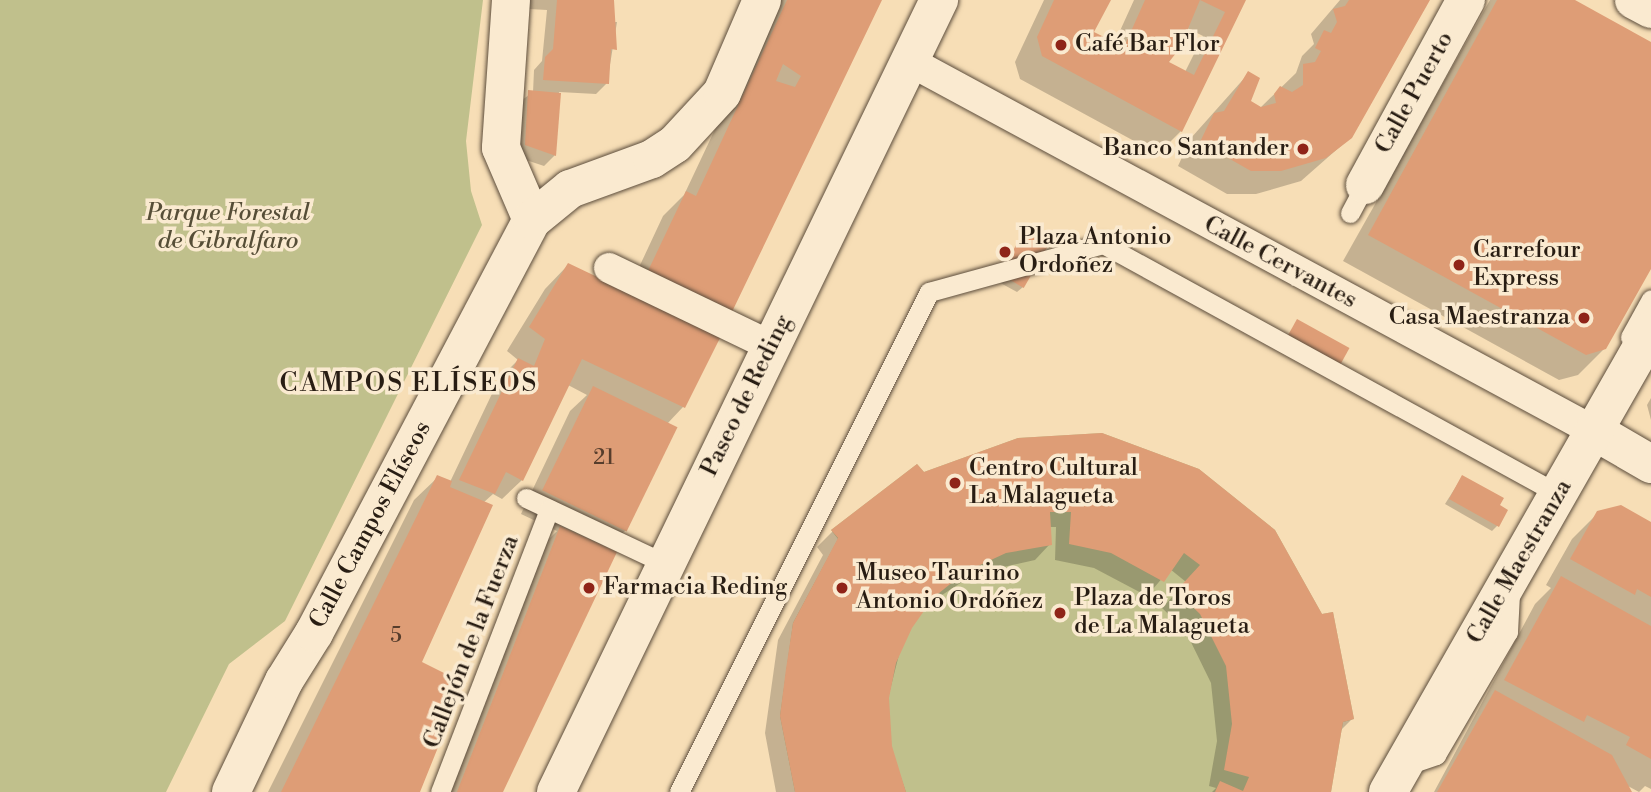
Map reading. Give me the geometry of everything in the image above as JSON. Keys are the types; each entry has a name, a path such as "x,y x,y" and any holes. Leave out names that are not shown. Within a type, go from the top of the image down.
{"street":[{"path":"511,0 501,148 533,220"},
{"name":"Calle Campos Elíseos","path":"231,792 284,681 314,633 533,220 570,189 652,159 675,144 722,93 762,0"},
{"name":"Paseo de Reding","path":"556,792 939,0"},
{"name":"Calle Puerto","path":"1357,199 1466,0"},
{"path":"1634,0 1651,9"},
{"name":"Calle Cervantes","path":"909,61 1651,464"},
{"path":"609,268 771,346"},
{"name":"Calle Maestranza","path":"1395,779 1651,331"}],"lane":[{"path":"680,792 929,292 1103,244 1544,486"},
{"path":"1511,577 1513,542 1651,299"},
{"path":"526,498 666,564"},
{"name":"Callejón de la Fuerza","path":"440,792 549,509"}],"green space":[{"name":"Parque Forestal de Gibralfaro","path":"0,0 483,0 466,141 471,191 482,225 285,621 229,664 166,792 0,792"},
{"name":"Plaza de Toros de La Malagueta","path":"1102,433 1199,469 1275,530 1322,614 1333,612 1354,719 1343,722 1331,792 795,792 780,716 793,623 838,539 831,530 917,464 924,472 1018,438"}],"building":[{"path":"557,0 614,0 617,50 611,49 609,84 543,80 545,57 553,49"},
{"path":"787,0 882,0 731,314 647,273 686,191 696,196","holes":["783,64 801,76 795,87 776,81"]},
{"path":"1054,0 1111,0 1094,32 1124,47 1145,0 1200,0 1246,0 1182,132 1042,56 1037,37","holes":["1200,0 1225,12 1194,75 1169,62 1180,48"]},
{"path":"1349,0 1430,0 1352,138 1326,158 1281,171 1251,171 1200,142 1214,113 1224,111 1248,71 1260,78 1251,101 1261,107 1276,103 1274,94 1280,86 1292,92 1303,85 1303,64 1315,62 1321,51 1315,48 1324,30 1331,33 1337,22 1333,9 1345,6"},
{"path":"1497,0 1575,0 1651,42 1651,269 1606,349 1586,355 1368,235"},
{"path":"528,90 561,93 556,156 525,145"},
{"path":"1026,228 1050,242 1024,288 1000,274"},
{"path":"568,263 721,336 685,408 582,359 523,481 506,472 495,494 459,480 518,358 534,366 545,339 529,327"},
{"path":"1297,319 1349,348 1335,373 1283,344"},
{"path":"593,386 677,427 627,531 542,490"},
{"path":"1102,433 1199,469 1275,530 1322,614 1333,612 1354,719 1343,722 1331,792 1215,792 1220,781 1243,791 1249,777 1224,770 1232,724 1226,666 1200,614 1176,591 1200,565 1184,553 1164,582 1111,553 1069,544 1071,512 1050,512 1052,545 1006,553 965,572 933,598 912,628 896,663 889,698 892,746 906,792 795,792 780,716 786,669 793,623 838,538 831,530 917,464 924,472 1018,438"},
{"path":"437,475 452,481 450,487 493,505 422,662 464,683 420,792 281,792"},
{"path":"1462,475 1504,498 1500,505 1508,510 1499,527 1449,499"},
{"path":"1621,505 1651,522 1651,597 1637,589 1635,595 1570,559 1597,511"},
{"path":"560,526 617,552 503,792 457,792"},
{"path":"1561,576 1651,626 1651,759 1626,745 1630,737 1587,715 1584,722 1504,680"},
{"path":"1495,690 1612,755 1632,792 1437,792"}],"place":[{"name":"Café Bar Flor","path":"1061,45"},
{"name":"Banco Santander","path":"1303,149"},
{"name":"Plaza Antonio Ordoñez","path":"1005,252"},
{"name":"Carrefour Express","path":"1459,265"},
{"name":"Casa Maestranza","path":"1584,318"},
{"name":"Centro Cultural La Malagueta","path":"955,483"},
{"name":"Farmacia Reding","path":"589,588"},
{"name":"Museo Taurino Antonio Ordóñez","path":"842,588"},
{"name":"Plaza de Toros de La Malagueta","path":"1060,613"}],"district":[{"name":"CAMPOS ELÍSEOS","path":"409,384"}]}
